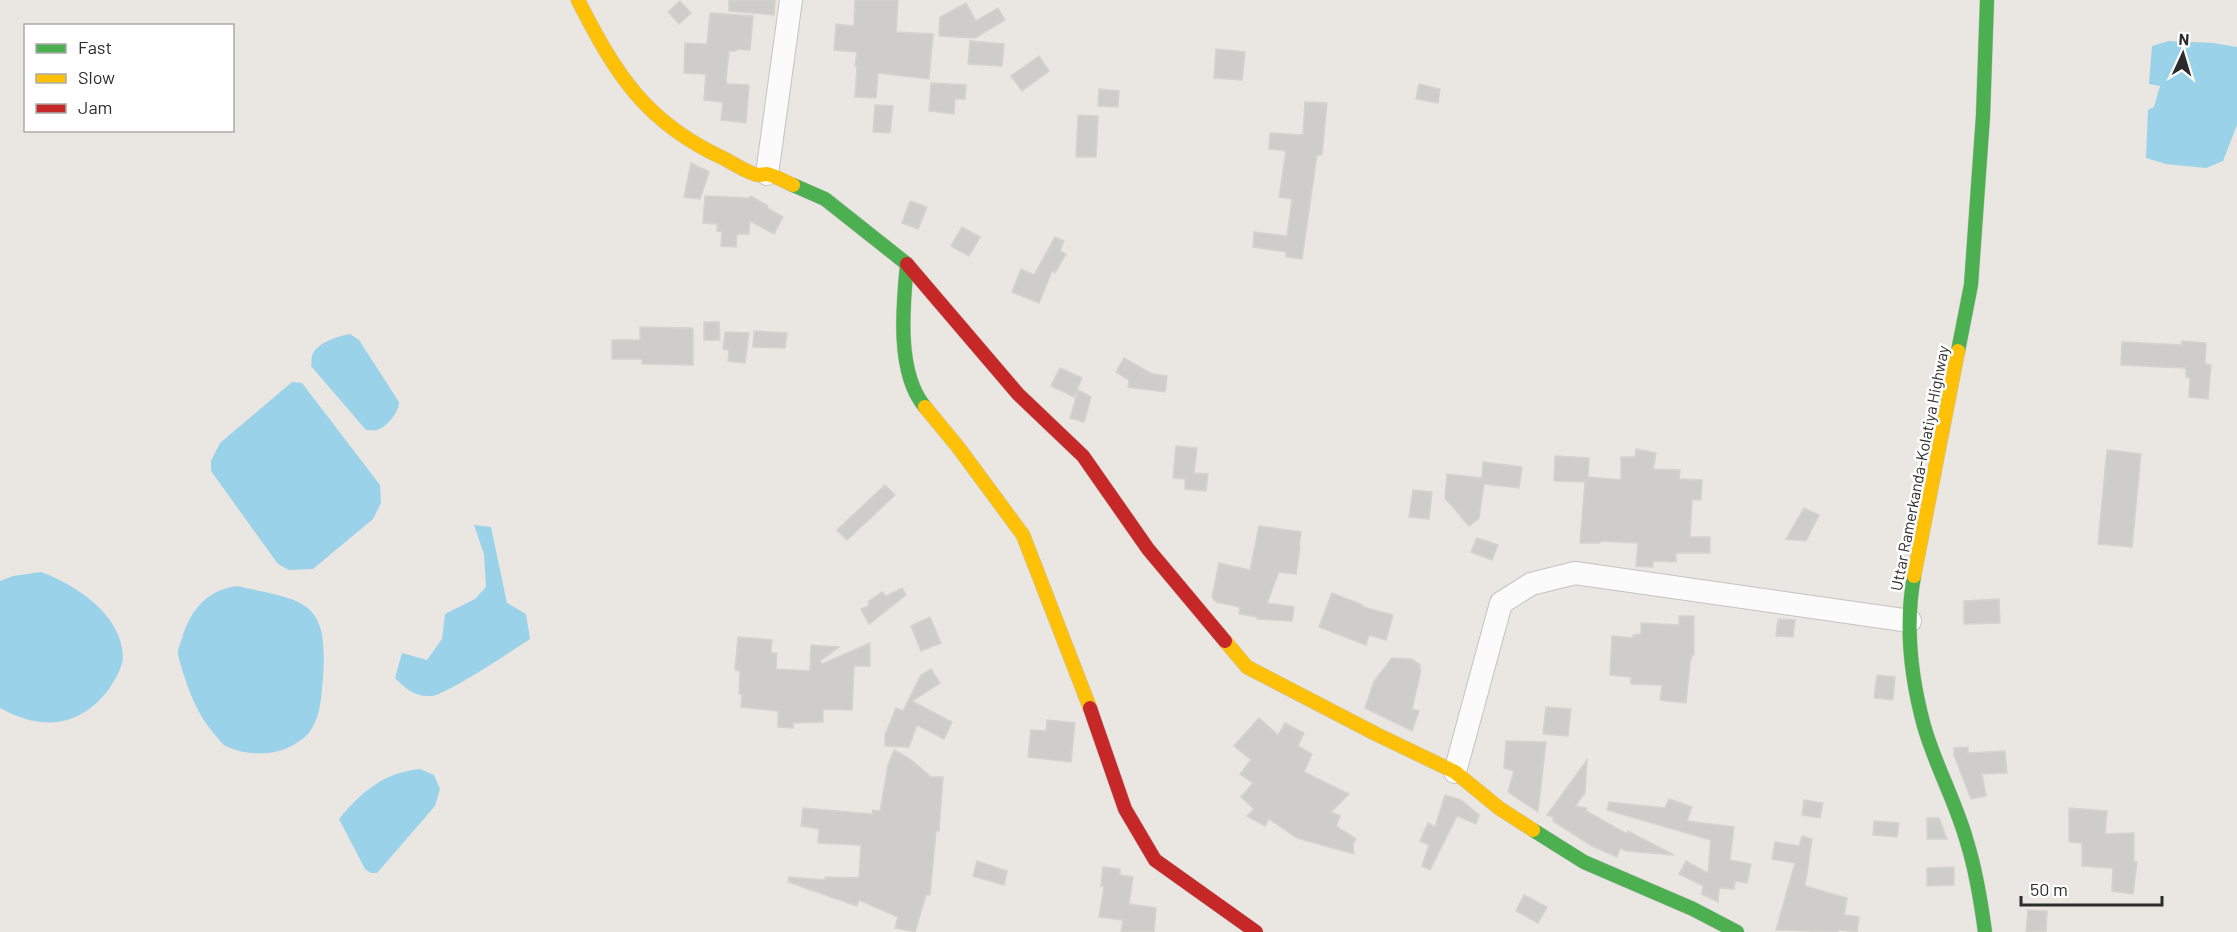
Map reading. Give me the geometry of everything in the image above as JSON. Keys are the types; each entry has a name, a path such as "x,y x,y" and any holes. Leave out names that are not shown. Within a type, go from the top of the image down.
{"street":[{"path":"578,0 598,40 642,102 683,138 758,175 767,174 825,199 907,264 1018,394 1083,456 1148,549 1247,667 1455,772 1500,808 1584,862 1693,909 1737,932"},
{"path":"767,174 791,0"},
{"name":"Uttar Ramerkanda-Kolatiya Highway","path":"1985,932 1979,890 1967,841 1924,726 1910,652 1910,598 1971,285 1983,116 1987,0"},
{"path":"907,264 904,293 904,345 907,365 918,399 958,447 1023,535 1098,729 1125,809 1155,860 1256,932"},
{"path":"1455,772 1501,603 1531,584 1575,573 1910,621"}],"water":[{"path":"2169,41 2213,43 2237,47 2237,125 2223,161 2206,168 2166,164 2146,158 2148,110 2154,107 2160,86 2149,84 2152,46"},
{"path":"350,334 359,340 399,402 392,419 377,430 366,430 311,366 312,356 318,347 334,338"},
{"path":"292,382 302,383 380,485 381,503 373,519 313,569 289,570 278,564 211,471 211,461 220,443"},
{"path":"474,525 491,527 507,603 526,614 530,639 480,671 438,694 425,696 415,694 395,678 402,653 427,660 442,639 445,614 475,599 486,587 484,554"},
{"path":"41,572 82,593 105,614 120,641 123,656 122,665 116,677 97,702 85,712 59,722 31,720 0,708 0,581 13,576"},
{"path":"237,586 280,595 295,601 307,608 316,618 322,632 323,678 320,708 316,721 308,734 300,741 273,752 242,752 222,743 198,711 179,657 178,651 183,635 196,609 210,596"},
{"path":"420,769 434,775 440,789 435,806 377,873 371,873 365,869 339,819 356,800 375,785 396,774"}],"building":[{"path":"729,0 775,0 774,15 729,11"},
{"path":"855,0 898,0 896,32 933,34 929,79 878,73 876,98 855,97 857,52 834,50 836,24 854,26"},
{"path":"680,1 691,13 679,24 668,12"},
{"path":"966,3 976,21 998,8 1005,20 975,38 939,36 940,17"},
{"path":"710,13 753,16 750,50 729,51 726,80 727,84 749,85 746,123 721,120 723,102 704,100 706,74 684,73 685,43 707,44"},
{"path":"970,41 1004,44 1002,66 968,64"},
{"path":"1216,49 1245,52 1242,80 1214,78"},
{"path":"1039,56 1049,71 1022,91 1011,76"},
{"path":"931,83 966,85 965,99 955,99 954,114 929,111"},
{"path":"1419,84 1440,89 1438,103 1416,99"},
{"path":"1099,89 1119,91 1118,107 1098,106"},
{"path":"1305,102 1327,103 1322,155 1317,155 1302,259 1286,257 1286,252 1253,247 1254,232 1287,236 1292,199 1279,197 1286,151 1269,149 1270,133 1303,135"},
{"path":"875,105 893,106 890,133 873,132"},
{"path":"1078,115 1098,116 1096,157 1076,157"},
{"path":"691,163 709,172 700,199 684,197"},
{"path":"705,196 749,198 751,196 783,217 774,234 750,221 749,234 737,234 736,247 721,246 722,232 717,231 717,224 703,223"},
{"path":"910,201 927,207 918,229 902,223"},
{"path":"962,227 980,237 969,256 951,246"},
{"path":"1055,237 1064,241 1060,251 1066,254 1055,273 1052,271 1039,303 1012,292 1021,269 1034,275"},
{"path":"704,322 719,322 720,340 704,340"},
{"path":"640,327 693,328 693,365 642,364 642,359 612,359 612,340 640,340"},
{"path":"754,331 787,333 785,348 753,347"},
{"path":"725,332 749,333 745,363 728,361 729,350 723,349"},
{"path":"2182,341 2206,343 2205,364 2211,365 2208,399 2189,397 2190,378 2186,377 2186,368 2121,365 2122,342 2182,345"},
{"path":"1124,358 1152,374 1167,376 1165,392 1128,387 1129,380 1116,372"},
{"path":"1060,368 1082,378 1074,397 1051,386"},
{"path":"1078,390 1091,397 1084,422 1070,418"},
{"path":"1176,446 1197,448 1194,473 1208,474 1206,491 1185,489 1185,479 1173,478"},
{"path":"1636,449 1656,453 1653,469 1680,470 1679,479 1702,480 1701,500 1692,500 1690,537 1710,537 1710,553 1676,553 1676,562 1653,561 1653,567 1636,566 1638,543 1600,541 1600,543 1580,543 1585,482 1554,481 1555,456 1589,458 1588,477 1621,480 1621,457 1635,457"},
{"path":"2107,450 2141,454 2132,547 2098,544"},
{"path":"1483,462 1522,467 1519,488 1484,484 1479,518 1469,526 1445,498 1447,474 1482,478"},
{"path":"885,485 895,495 847,540 837,530"},
{"path":"1413,490 1432,492 1429,519 1409,517"},
{"path":"1804,508 1819,515 1806,541 1786,539"},
{"path":"1259,526 1301,532 1296,574 1279,572 1267,603 1294,607 1292,621 1257,619 1257,617 1239,614 1240,607 1216,602 1212,597 1219,563 1250,570"},
{"path":"1477,538 1498,545 1492,560 1471,552"},
{"path":"902,588 906,595 869,624 861,609 870,605 868,602 882,592 886,596"},
{"path":"1332,593 1363,605 1363,607 1393,615 1386,640 1369,635 1366,645 1319,627"},
{"path":"1999,599 2000,623 1964,624 1964,601"},
{"path":"1679,616 1694,616 1694,655 1690,663 1686,703 1660,700 1662,685 1631,684 1631,677 1610,675 1612,636 1633,638 1633,635 1641,634 1641,623 1679,625"},
{"path":"930,617 941,643 921,651 911,626"},
{"path":"1778,619 1795,620 1793,637 1776,636"},
{"path":"738,637 772,640 771,653 777,653 776,669 810,671 811,645 839,647 820,661 822,664 870,643 870,666 854,666 852,710 823,709 823,722 793,723 793,728 778,727 778,711 741,707 740,671 735,670"},
{"path":"1392,658 1412,659 1420,665 1421,670 1412,709 1419,711 1412,731 1365,708 1374,681"},
{"path":"931,669 940,683 912,701 952,722 944,739 917,725 909,747 885,746 885,735 896,708 903,711 921,675"},
{"path":"1877,675 1895,677 1893,700 1874,698"},
{"path":"1546,707 1571,709 1568,736 1543,734"},
{"path":"1259,718 1278,735 1285,723 1304,733 1298,746 1312,754 1304,772 1349,794 1331,812 1340,816 1336,826 1356,839 1353,844 1354,854 1297,838 1269,819 1265,826 1247,816 1254,809 1241,797 1253,783 1240,774 1251,760 1234,746"},
{"path":"1047,720 1075,723 1071,762 1028,757 1031,730 1046,731"},
{"path":"1506,741 1546,742 1538,812 1508,792 1514,771 1504,768"},
{"path":"1968,747 1968,753 2005,751 2007,773 1982,774 1986,796 1971,799 1954,755 1954,748"},
{"path":"894,750 910,759 931,777 943,777 939,831 936,831 930,895 926,895 915,932 895,928 898,917 859,900 857,906 788,882 789,877 825,880 825,877 859,878 861,845 818,843 819,829 801,826 803,808 872,814 873,810 880,811 888,765"},
{"path":"1587,760 1585,793 1575,806 1587,808 1586,811 1627,834 1628,831 1674,855 1626,851 1620,848 1617,857 1592,846 1547,815"},
{"path":"1445,795 1461,800 1479,815 1476,824 1457,816 1430,870 1422,866 1429,845 1420,841 1428,823 1435,827"},
{"path":"1669,799 1692,807 1687,821 1734,827 1730,860 1751,864 1747,883 1735,881 1734,889 1719,888 1718,902 1702,894 1703,886 1679,874 1686,861 1708,873 1711,840 1607,810 1609,802 1665,808"},
{"path":"1804,800 1823,803 1820,818 1802,815"},
{"path":"2069,808 2107,811 2105,834 2134,833 2134,862 2137,862 2133,894 2112,891 2113,868 2082,866 2082,843 2069,842"},
{"path":"1927,818 1939,818 1947,839 1927,839"},
{"path":"1874,821 1899,823 1897,837 1873,835"},
{"path":"1802,836 1812,839 1805,886 1847,898 1844,915 1859,917 1857,932 1776,930 1795,863 1772,859 1775,842 1799,846"},
{"path":"977,861 1007,871 1004,885 973,876"},
{"path":"1103,867 1120,869 1120,875 1133,877 1129,904 1156,908 1154,932 1121,932 1123,920 1099,917 1104,887 1101,886"},
{"path":"1954,867 1954,885 1927,886 1927,868"},
{"path":"1524,895 1547,907 1538,923 1516,911"},
{"path":"2028,910 2047,911 2046,932 2026,932"}],"traffic: fast":[{"path":"1958,351 1971,285 1983,116 1987,0"},
{"path":"793,185 825,199 907,264 903,318 906,358 909,376 925,407"},
{"path":"1914,576 1910,632 1916,689 1924,726 1970,853 1985,932"},
{"path":"1533,830 1584,862 1693,909 1737,932"}],"traffic: slow":[{"path":"578,0 620,74 654,113 674,130 741,168 758,175 767,174 793,185"},
{"path":"1914,576 1958,351"},
{"path":"925,407 958,447 1023,535 1090,708"},
{"path":"1225,641 1247,667 1455,772 1499,808 1533,830"}],"traffic: jam":[{"path":"907,264 1018,394 1083,456 1148,549 1225,641"},
{"path":"1090,708 1125,809 1155,860 1256,932"}]}
